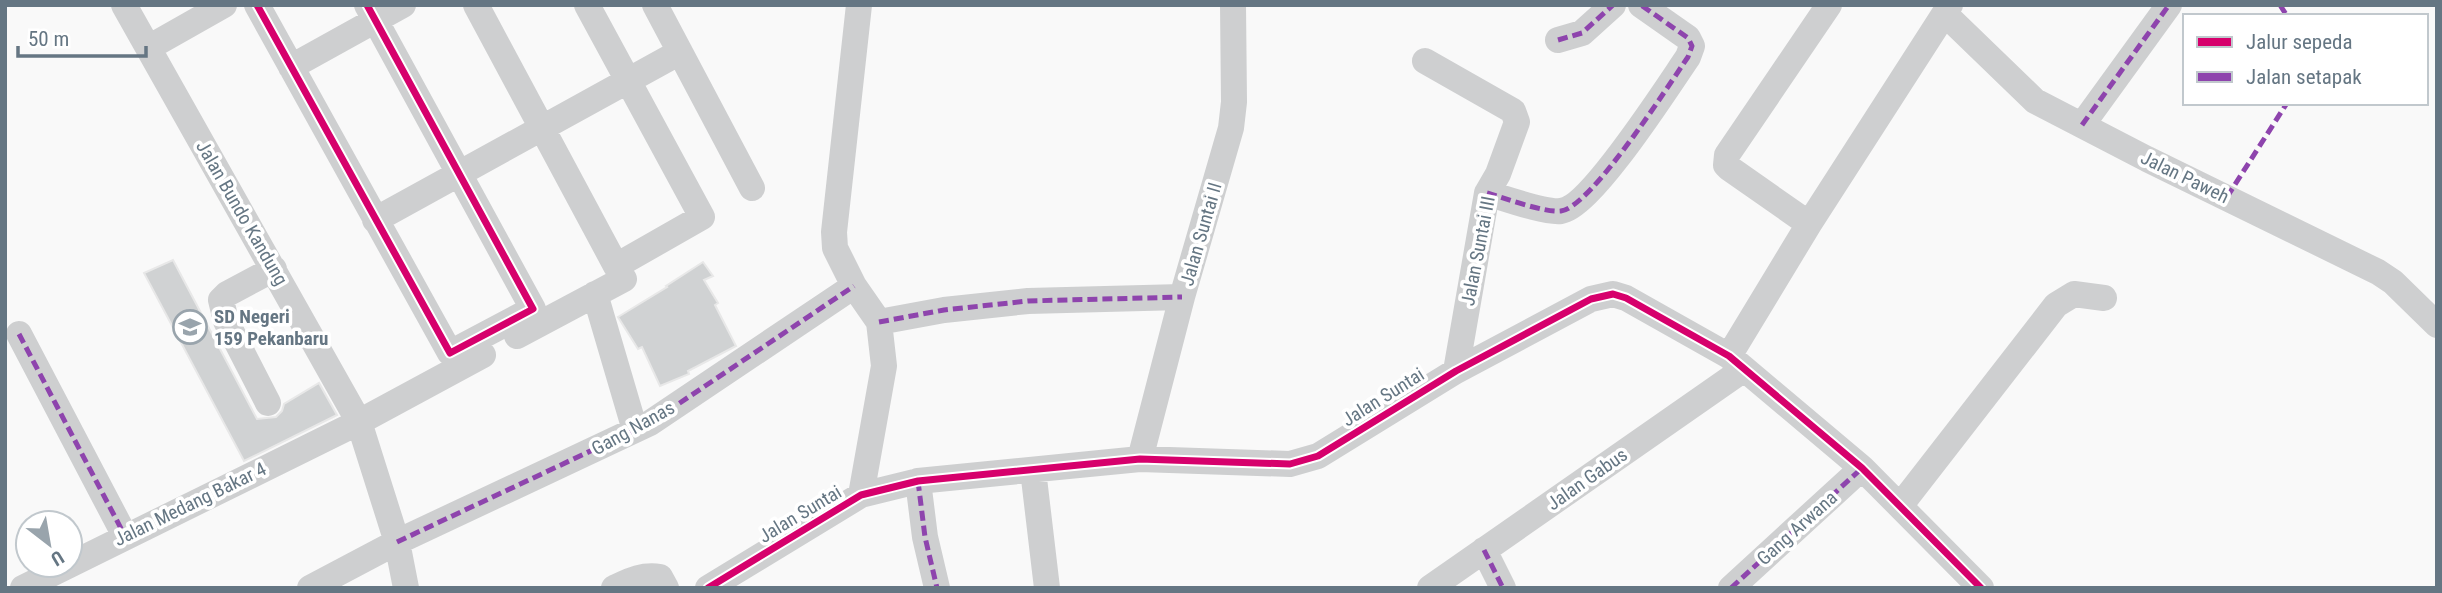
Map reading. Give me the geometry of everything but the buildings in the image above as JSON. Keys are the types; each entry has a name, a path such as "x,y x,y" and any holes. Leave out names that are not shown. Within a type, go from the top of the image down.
{"street":[{"name":"Jalan Bundo Kandung","path":"124,5 359,422 397,542 406,588"},
{"path":"148,48 224,5"},
{"path":"257,5 450,353 533,309 371,13"},
{"path":"291,67 371,13 402,5"},
{"path":"476,5 616,266 702,217 587,5"},
{"path":"655,5 752,188"},
{"path":"859,5 834,232 835,248 854,286 879,323 884,366 861,495"},
{"name":"Jalan Suntai II","path":"1140,459 1182,297 1231,128 1234,102 1233,5"},
{"path":"1558,40 1582,33 1613,5"},
{"path":"1487,193 1553,211 1568,209 1581,199 1624,149 1688,57 1692,46 1688,38 1641,5"},
{"path":"1809,223 1730,168 1726,161 1727,155 1829,5"},
{"path":"2082,125 2169,5"},
{"path":"1737,363 1809,223 1947,9"},
{"name":"Jalan Paweh","path":"1947,9 2035,101 2378,272 2393,282 2437,325"},
{"path":"375,220 680,52"},
{"name":"Jalan Suntai III","path":"1425,61 1513,111 1517,122 1499,174 1487,193 1456,371"},
{"path":"268,403 226,321 221,300 227,294 274,270"},
{"name":"Jalan Medang Bakar 4","path":"23,588 359,422 624,279"},
{"name":"Gang Nanas","path":"310,588 397,542 650,423 854,286"},
{"path":"596,294 635,430"},
{"name":"Jalan Suntai","path":"708,588 861,495 918,481 1140,459 1290,464 1305,461 1318,456 1456,371 1591,299 1613,294 1626,298 1737,363 1862,468 1981,588"},
{"path":"1900,506 2056,305 2074,294 2104,298"},
{"path":"879,323 944,310 1028,301 1182,297"},
{"path":"19,334 125,536"},
{"name":"Jalan Gabus","path":"1430,588 1737,363"},
{"name":"Gang Arwana","path":"1731,588 1862,468"},
{"path":"1033,470 1047,588"},
{"path":"918,481 925,537 937,588"},
{"path":"1484,550 1503,588"},
{"path":"614,588 640,577 653,576 660,577 666,588"}],"marked path":[{"path":"1558,40 1582,33 1613,5"},
{"path":"1487,193 1535,208 1561,211 1591,189 1609,168 1664,93 1688,57 1692,46 1688,38 1641,5"},
{"path":"2082,125 2169,5"},
{"path":"2280,5 2286,14"},
{"path":"2227,197 2286,105"},
{"path":"397,542 650,423 854,286"},
{"path":"879,322 944,310 1028,301 1182,297"},
{"path":"19,334 125,536"},
{"path":"1731,588 1862,468"},
{"path":"918,481 925,537 937,588"},
{"path":"1484,550 1503,588"}],"cycle path":[{"path":"257,5 450,353 533,309 367,5"},
{"path":"708,588 861,495 918,481 1140,459 1290,464 1318,456 1456,371 1591,299 1613,294 1626,298 1729,356 1862,468 1981,588"}],"place":[{"name":"SD Negeri 159 Pekanbaru","path":"190,327"}]}
